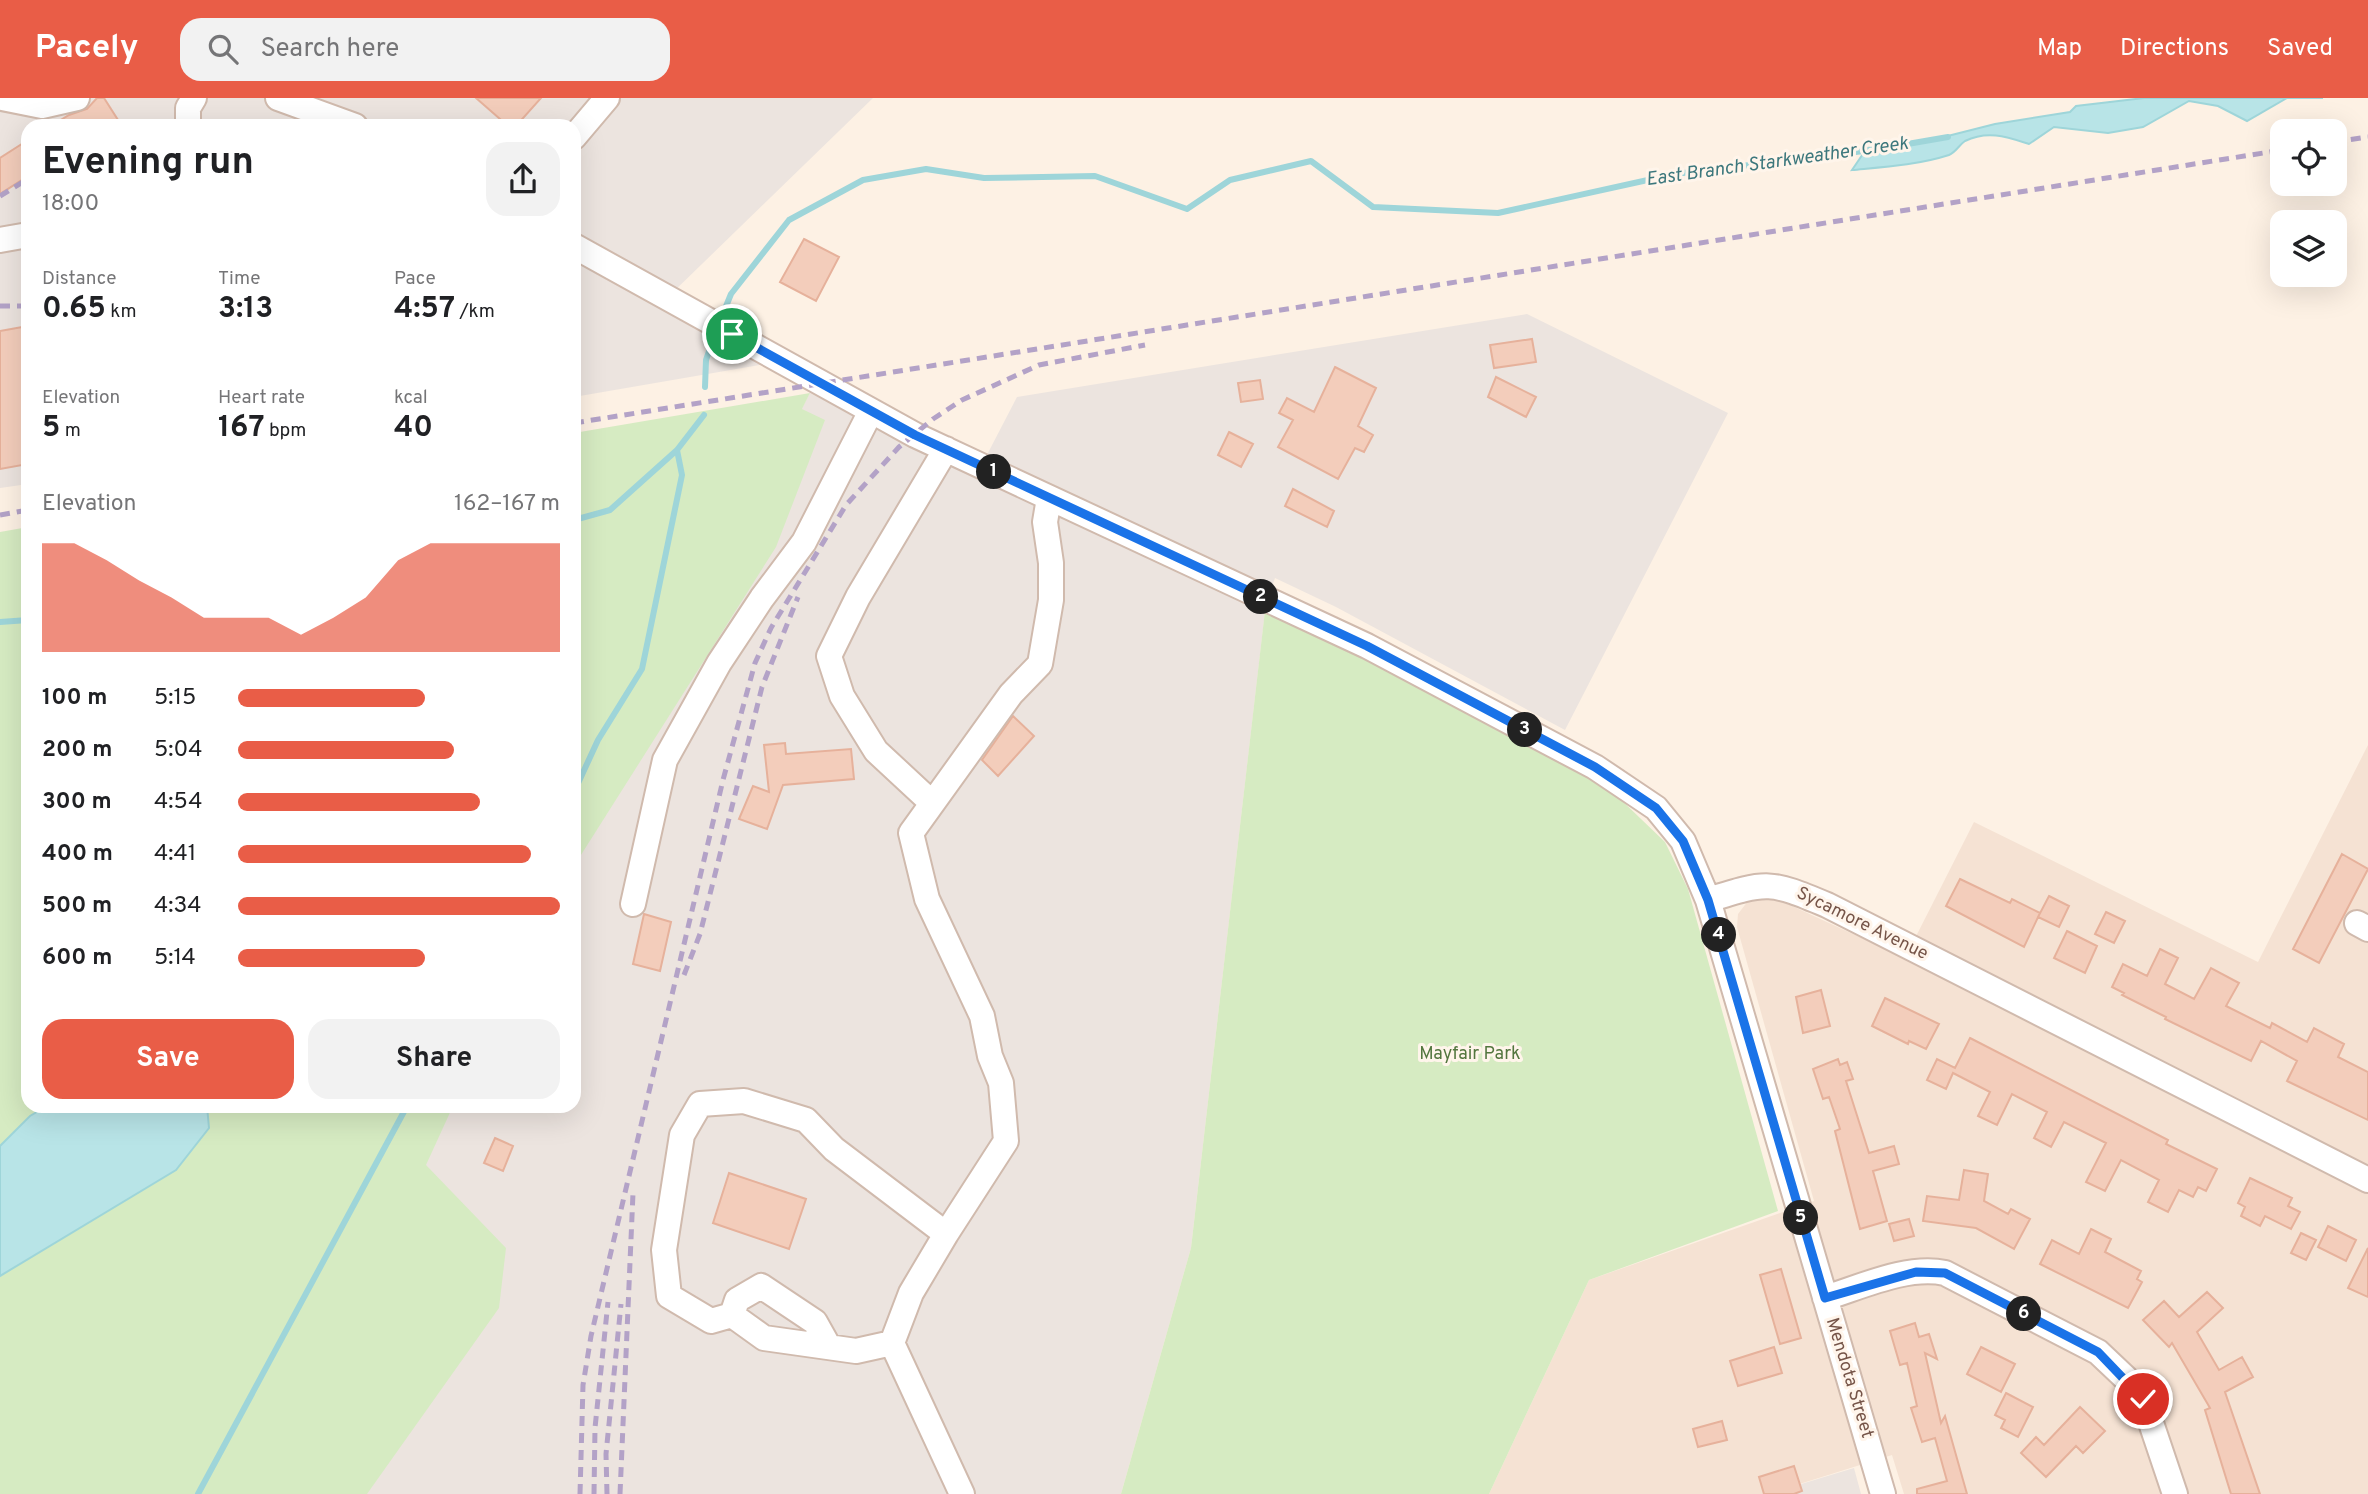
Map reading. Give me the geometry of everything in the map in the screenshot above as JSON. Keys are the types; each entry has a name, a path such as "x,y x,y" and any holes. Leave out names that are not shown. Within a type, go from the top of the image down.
{"street":[{"path":"2,98 42,106 77,98"},
{"path":"188,119 188,108 194,98"},
{"path":"278,98 336,119"},
{"path":"581,129 607,98"},
{"path":"0,240 21,236"},
{"path":"581,250 915,435 1367,646 1595,767 1656,808 1683,841 1708,900"},
{"path":"632,904 665,760 719,663 762,598 804,542 872,411"},
{"path":"932,803 876,751 842,696 829,656 858,597 946,449"},
{"path":"962,1494 892,1343 911,1293 1006,1141 1001,1083 990,1056 982,1016 927,899 911,833 1011,694 1041,664 1051,600 1051,564 1045,522 1049,498"},
{"name":"Sycamore Avenue","path":"1708,900 1764,884 1806,896 2368,1180"},
{"name":"Mendota Street","path":"1708,900 1883,1494"},
{"path":"732,1315 711,1321 669,1296 664,1250 682,1135 700,1104 744,1101 806,1120 834,1149 946,1234"},
{"path":"1825,1298 1894,1277 1935,1271 1945,1273 2098,1352 2143,1399 2175,1494"},
{"path":"732,1315 737,1300 761,1286 815,1322 829,1347"},
{"path":"732,1315 764,1338 856,1352 892,1343"}],"shaded area":[{"path":"0,98 873,98 668,297 783,361 581,396 581,119 21,119 21,485 0,488"},
{"path":"1527,314 1728,413 1565,730 1336,607 1275,578 1266,603 1191,1248 1121,1494 221,1494 425,1113 581,1113 581,821 810,393 976,476 1017,397"},
{"path":"2368,745 2368,1494 1904,1494 1892,1455 1768,1494 1489,1494 1589,1280 1814,1201 1737,927 1738,914 1748,901 1758,897 1775,898 1905,958 1974,822 2258,962"},
{"path":"1854,1468 1861,1494 1768,1494"}],"green space":[{"path":"810,393 802,409 825,420 776,547 581,855 581,432"},
{"path":"21,528 21,1113 450,1113 426,1165 506,1248 499,1308 367,1494 0,1494 0,532"},
{"name":"Mayfair Park","path":"1266,602 1574,768 1615,794 1665,842 1688,889 1778,1211 1589,1280 1489,1494 1121,1494 1191,1248"}],"water":[{"path":"2144,98 2287,98 2247,121 2218,106 2189,101 2143,127 2108,133 2054,127 2029,144 2005,137 1982,136 1965,141 1951,154 1937,158 1852,170 1867,148 1916,144 1995,124 2070,112 2076,106"},
{"path":"35,1113 208,1113 209,1128 176,1170 0,1276 0,1146"}],"building":[{"path":"97,98 104,98 117,119 62,119 87,109"},
{"path":"476,98 541,98 522,119 500,119"},
{"path":"21,144 21,180 0,194 0,158"},
{"path":"804,239 839,257 816,301 780,282"},
{"path":"21,327 21,465 0,469 0,331"},
{"path":"1532,339 1536,362 1494,368 1490,345"},
{"path":"1335,367 1376,388 1358,426 1373,435 1364,452 1355,448 1338,479 1278,447 1293,420 1279,413 1287,398 1314,412"},
{"path":"1496,377 1536,397 1526,417 1488,397"},
{"path":"1260,380 1263,399 1241,402 1238,383"},
{"path":"1229,432 1253,444 1241,467 1218,455"},
{"path":"1293,489 1334,511 1327,527 1285,506"},
{"path":"1013,716 1034,736 998,776 982,760"},
{"path":"785,743 786,754 851,749 854,779 783,785 767,829 739,819 753,786 769,792 764,745"},
{"path":"2342,854 2368,869 2319,963 2293,949"},
{"path":"1960,879 2010,903 2012,899 2040,913 2024,947 1946,906"},
{"path":"2049,896 2069,906 2059,927 2038,917"},
{"path":"2106,912 2125,921 2114,943 2095,934"},
{"path":"644,914 671,922 660,971 633,964"},
{"path":"2067,931 2097,946 2085,973 2054,958"},
{"path":"2160,949 2178,958 2165,984 2194,999 2211,968 2239,983 2226,1006 2270,1028 2272,1023 2307,1042 2314,1028 2344,1044 2338,1057 2368,1072 2368,1120 2287,1081 2297,1061 2261,1041 2251,1061 2165,1019 2166,1017 2122,995 2124,993 2112,987 2123,964 2147,976"},
{"path":"1821,990 1830,1026 1803,1033 1796,997"},
{"path":"1885,998 1939,1024 1926,1049 1909,1041 1908,1044 1872,1026"},
{"path":"1970,1038 2168,1140 2166,1144 2217,1169 2206,1191 2198,1187 2193,1197 2179,1190 2168,1212 2148,1202 2159,1180 2121,1160 2105,1191 2086,1182 2106,1143 2064,1122 2051,1147 2034,1138 2047,1112 2012,1094 1997,1125 1978,1116 1990,1092 1953,1073 1946,1089 1927,1080 1937,1059 1955,1068"},
{"path":"1838,1059 1840,1065 1847,1062 1853,1079 1846,1081 1869,1153 1894,1146 1899,1164 1873,1171 1887,1221 1860,1229 1835,1131 1840,1129 1829,1097 1823,1099 1813,1069"},
{"path":"495,1138 513,1146 503,1171 484,1163"},
{"path":"1964,1170 1988,1174 1984,1201 2008,1214 2011,1209 2030,1219 2014,1249 1976,1228 1923,1221 1927,1196 1959,1200"},
{"path":"729,1173 806,1199 789,1249 713,1223"},
{"path":"2250,1178 2292,1198 2288,1206 2300,1212 2291,1229 2265,1216 2260,1226 2241,1216 2245,1207 2238,1203"},
{"path":"1909,1219 1914,1236 1894,1241 1889,1224"},
{"path":"2328,1226 2356,1240 2346,1261 2318,1247"},
{"path":"2091,1229 2111,1239 2105,1252 2141,1271 2137,1279 2142,1282 2128,1308 2040,1264 2052,1240 2079,1254"},
{"path":"2301,1233 2316,1240 2306,1260 2291,1253"},
{"path":"2368,1248 2368,1297 2348,1288"},
{"path":"1781,1269 1801,1338 1780,1344 1760,1275"},
{"path":"2207,1292 2223,1308 2197,1332 2219,1370 2242,1357 2253,1377 2225,1392 2260,1494 2231,1494 2205,1410 2210,1408 2172,1343 2169,1347 2143,1320 2164,1301 2179,1317"},
{"path":"1915,1323 1919,1337 1929,1334 1937,1359 1925,1353 1941,1423 1945,1416 1967,1494 1917,1494 1917,1489 1947,1481 1935,1438 1922,1442 1911,1408 1917,1406 1907,1363 1900,1365 1890,1331"},
{"path":"1774,1347 1782,1373 1738,1386 1730,1361"},
{"path":"1981,1347 2015,1364 2001,1392 1967,1374"},
{"path":"2006,1393 2033,1407 2018,1437 2001,1428 2005,1420 1995,1415"},
{"path":"2080,1407 2105,1431 2083,1453 2076,1446 2046,1477 2021,1453 2036,1437 2044,1445"},
{"path":"1722,1421 1727,1440 1698,1447 1693,1429"},
{"path":"1794,1466 1802,1491 1794,1494 1764,1494 1759,1477"}],"waterway":[{"name":"East Branch Starkweather Creek","path":"1890,147 1948,137"},
{"name":"East Branch Starkweather Creek","path":"720,321 731,294 789,220 863,180 926,169 984,178 1095,176 1187,209 1230,180 1311,161 1373,207 1498,213 1675,174 1872,150"},
{"name":"East Branch Starkweather Creek","path":"705,387 706,360 716,331"},
{"path":"581,518 610,510 677,450 704,415"},
{"path":"581,777 598,740 642,669 682,475 677,450"},
{"path":"0,622 21,620"},
{"path":"198,1494 403,1113"}],"railway":[{"path":"2347,140 2368,137"},
{"path":"581,422 2270,152"},
{"path":"0,196 21,183"},
{"path":"0,306 21,306"},
{"path":"580,1494 583,1385 591,1336 723,780 755,663 771,628 846,505 899,447 933,419 962,400 1039,365 1145,345"},
{"path":"0,515 21,511"},
{"path":"684,975 700,934 762,687 798,597"},
{"path":"620,1494 633,1193"},
{"path":"594,1494 595,1428 608,1302"},
{"path":"607,1494 606,1454 621,1304"}],"route":[{"path":"732,334 915,435 1367,646 1595,767 1656,808 1683,841 1708,900 1825,1298 1916,1272 1945,1273 2098,1352 2134,1386 2143,1399"}]}
